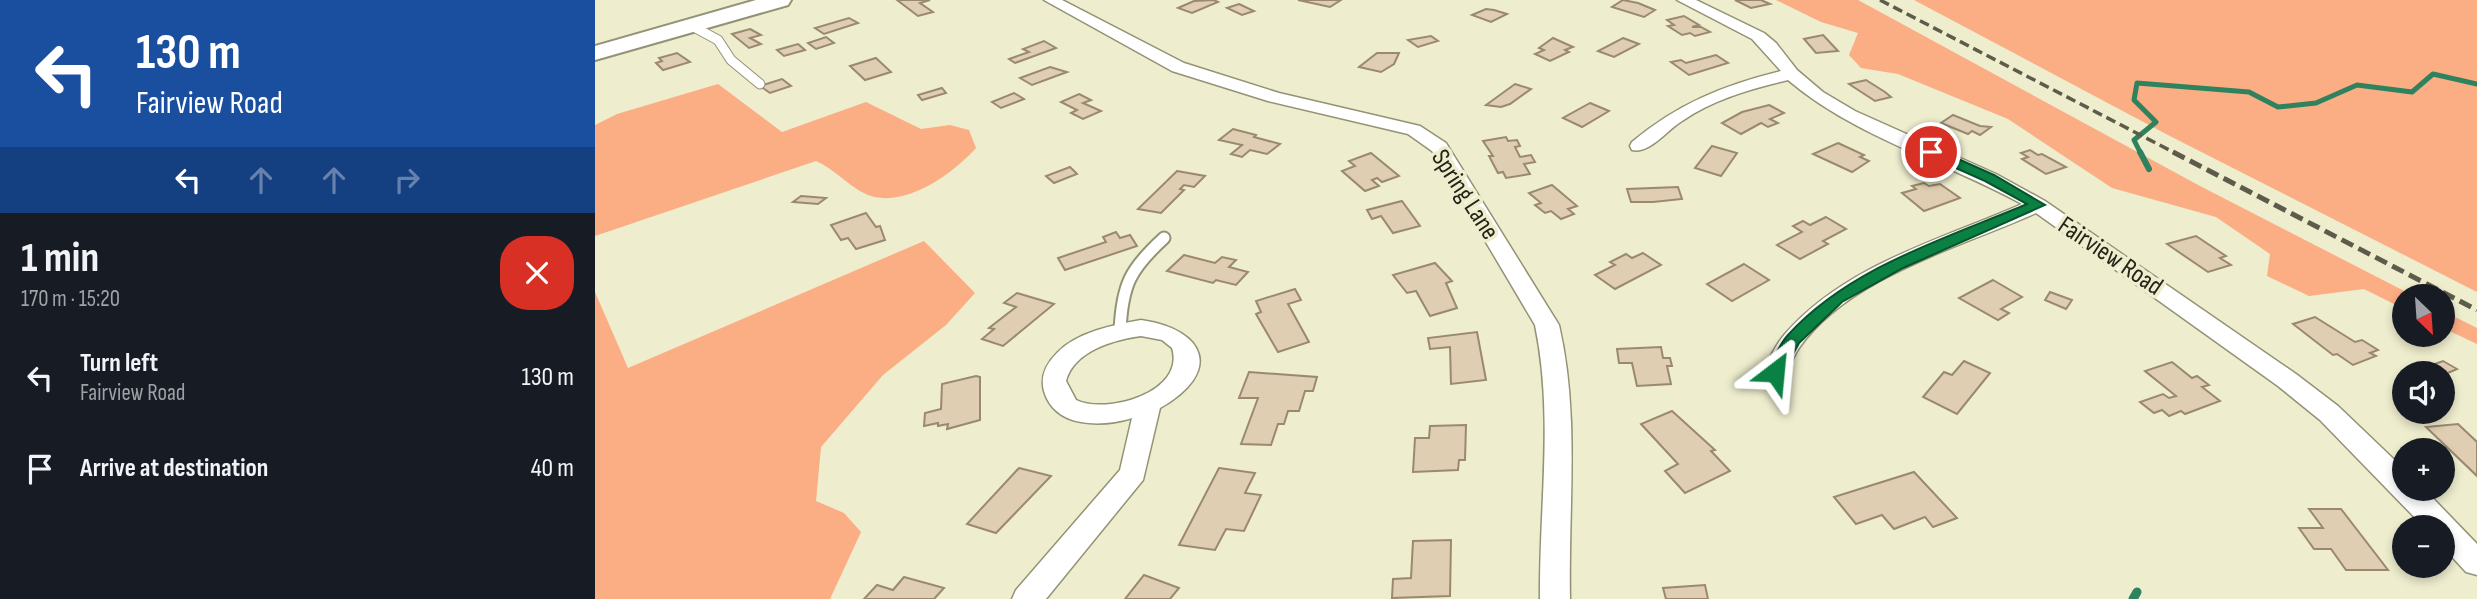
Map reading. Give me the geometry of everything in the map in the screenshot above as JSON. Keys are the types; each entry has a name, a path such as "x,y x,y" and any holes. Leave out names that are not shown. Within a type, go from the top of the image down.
{"street":[{"path":"595,53 781,0"},
{"name":"Spring Lane","path":"1051,0 1178,67 1226,84 1414,130 1439,147 1547,326 1554,349 1557,458 1552,547 1555,599"},
{"name":"Fairview Road","path":"1685,0 1758,36 1770,46 1791,74 1817,96 1849,115 1989,178 2038,205 2287,380 2329,413 2392,475"},
{"path":"1639,146 1664,122 1693,104 1748,84 1791,74"},
{"path":"1775,372 1793,340 1836,299 1909,260 2038,205"},
{"path":"1120,331 1161,331 1176,338 1185,349 1187,362 1181,377 1168,392 1127,412 1085,413 1069,407 1058,397 1056,378 1067,358 1082,346 1120,331"},
{"path":"1027,599 1090,528 1133,473 1148,404"},
{"name":"Fairview Road","path":"2417,501 2477,563"}],"lane":[{"path":"692,26 718,40 731,60 760,83"},
{"path":"1120,331 1121,293 1126,281 1139,261 1164,238"}],"shaded area":[{"path":"1776,0 1858,0 2200,186 2392,285 2392,303 2364,289 2309,296 2267,276 2270,254 2216,217 2112,188 2008,119 1898,74 1861,68 1849,55 1858,33 1821,22"},
{"path":"1914,0 2477,0 2477,292 2166,134"},
{"path":"718,84 782,132 866,102 921,129 950,125 969,130 976,148 955,168 929,186 900,197 885,198 864,193 816,161 595,236 595,125 617,114"},
{"path":"924,241 975,293 946,325 883,375 821,447 816,501 844,513 861,532 830,599 595,599 595,292 628,368"},
{"path":"2455,317 2477,328 2477,344 2455,334"}],"building":[{"path":"897,0 930,0 920,3 933,12 918,16"},
{"path":"1298,0 1341,0 1330,7"},
{"path":"1623,0 1655,10 1644,17 1612,7"},
{"path":"1735,0 1761,0 1770,4 1751,8"},
{"path":"1194,1 1218,2 1192,13 1178,8"},
{"path":"1239,4 1254,11 1242,15 1227,8"},
{"path":"1486,9 1507,14 1491,22 1472,15"},
{"path":"1684,16 1699,25 1692,27 1701,27 1710,32 1695,36 1690,33 1682,35 1668,26 1674,25 1667,20"},
{"path":"849,18 858,23 824,34 815,28"},
{"path":"750,29 761,35 750,38 761,44 749,48 732,34"},
{"path":"1823,35 1838,51 1816,53 1804,39"},
{"path":"1431,36 1438,41 1418,47 1408,40"},
{"path":"826,37 834,43 816,49 808,43"},
{"path":"1553,38 1573,47 1565,50 1569,52 1550,61 1535,54 1544,50 1539,48"},
{"path":"1623,38 1639,44 1614,57 1598,51"},
{"path":"1044,41 1056,48 1015,63 1009,59 1029,52 1023,49"},
{"path":"798,44 805,50 784,56 777,50"},
{"path":"677,53 690,62 663,70 656,63 662,61 659,58"},
{"path":"1377,53 1399,53 1394,64 1381,72 1359,67"},
{"path":"1716,55 1728,63 1689,75 1671,62 1681,60 1686,63"},
{"path":"876,58 891,72 865,80 850,66"},
{"path":"1050,67 1067,72 1032,85 1020,78"},
{"path":"782,79 791,86 770,93 760,86"},
{"path":"1866,80 1891,97 1875,101 1849,84"},
{"path":"1515,84 1531,89 1510,104 1501,107 1486,105"},
{"path":"942,88 946,93 922,100 918,95"},
{"path":"1014,93 1024,99 1001,108 992,102"},
{"path":"1079,94 1091,100 1083,103 1101,111 1083,119 1071,113 1077,110 1061,102"},
{"path":"1590,103 1609,111 1582,127 1563,118"},
{"path":"1769,105 1784,113 1770,119 1778,123 1768,127 1761,123 1741,134 1722,123 1742,112"},
{"path":"1953,115 1980,126 1991,127 1980,135 1972,131 1968,134 1941,123"},
{"path":"1233,129 1280,144 1267,154 1250,150 1242,157 1231,154 1242,145 1219,140"},
{"path":"1506,137 1508,141 1517,140 1520,146 1515,147 1520,157 1531,155 1535,162 1524,164 1530,174 1506,178 1503,172 1498,173 1489,156 1493,156 1483,141"},
{"path":"1838,143 1864,155 1860,157 1869,161 1852,172 1813,154"},
{"path":"1712,146 1737,153 1721,176 1695,168"},
{"path":"2030,150 2066,167 2046,174 2022,159 2028,157 2021,153"},
{"path":"1371,153 1399,176 1382,182 1377,178 1372,180 1379,186 1365,191 1342,171 1355,166 1349,161"},
{"path":"1070,167 1077,174 1054,183 1046,176"},
{"path":"1177,171 1205,176 1194,187 1184,185 1180,189 1184,190 1161,213 1138,209"},
{"path":"1924,183 1929,186 1940,184 1960,198 1924,211 1902,193 1916,189 1912,186"},
{"path":"1552,185 1577,206 1568,209 1574,214 1561,219 1551,211 1545,213 1535,205 1541,203 1529,193"},
{"path":"1678,187 1682,199 1653,202 1631,202 1627,189"},
{"path":"801,196 826,198 818,204 793,202"},
{"path":"1402,201 1420,226 1393,233 1381,216 1372,219 1367,210"},
{"path":"866,213 876,227 880,226 885,240 856,249 848,238 841,240 831,225"},
{"path":"1826,217 1846,229 1823,241 1828,244 1800,259 1777,245 1802,232 1793,226 1803,221 1810,225"},
{"path":"1116,232 1120,238 1130,235 1137,246 1065,270 1058,258 1106,242 1103,237"},
{"path":"2196,236 2226,256 2220,258 2231,265 2208,272 2167,244"},
{"path":"1643,253 1661,265 1615,289 1595,275 1615,265 1610,262 1626,254 1632,258"},
{"path":"1184,255 1215,263 1222,257 1236,260 1229,267 1248,272 1236,285 1216,280 1213,283 1167,271"},
{"path":"1435,263 1452,281 1446,283 1457,308 1430,316 1416,291 1407,293 1393,275"},
{"path":"1744,264 1769,280 1732,301 1707,284"},
{"path":"1993,280 2022,297 2001,309 2009,313 1998,320 1959,298"},
{"path":"1295,289 1301,300 1288,304 1309,342 1278,352 1256,314 1261,312 1256,301"},
{"path":"2050,292 2072,300 2066,309 2045,300"},
{"path":"1017,293 1054,304 1003,346 982,339 994,329 989,328 1016,307 1004,303"},
{"path":"2315,317 2355,342 2362,340 2378,350 2370,353 2376,356 2353,365 2337,354 2333,355 2293,324"},
{"path":"1477,332 1486,380 1451,384 1450,347 1430,349 1428,338"},
{"path":"1661,347 1663,358 1670,358 1672,366 1667,366 1671,384 1637,386 1632,363 1619,363 1617,349"},
{"path":"1964,361 1990,373 1957,414 1923,397 1944,372 1952,375"},
{"path":"2172,362 2192,378 2197,376 2209,385 2202,387 2220,401 2185,414 2181,411 2169,416 2162,410 2154,413 2140,402 2163,394 2169,398 2176,396 2145,371"},
{"path":"1249,372 1317,377 1313,391 1305,391 1299,411 1288,411 1284,424 1278,424 1271,445 1241,444 1258,398 1239,398"},
{"path":"980,377 980,420 947,429 948,424 924,426 925,413 941,409 942,384"},
{"path":"1672,411 1715,450 1711,451 1730,471 1685,493 1665,471 1678,464 1641,424"},
{"path":"2458,424 2477,442 2477,476 2455,455 2455,438 2437,438 2426,427"},
{"path":"1466,425 1465,460 1459,460 1458,470 1413,472 1415,438 1429,438 1430,426"},
{"path":"1019,468 1051,476 996,533 967,524"},
{"path":"1219,468 1255,473 1245,493 1261,495 1244,531 1226,529 1215,550 1179,545"},
{"path":"1914,472 1957,518 1933,527 1925,517 1894,529 1882,515 1856,524 1834,497"},
{"path":"2309,509 2341,509 2388,570 2346,570 2331,549 2314,549 2299,528 2323,528"},
{"path":"1451,540 1450,596 1392,598 1393,579 1411,578 1413,541"},
{"path":"1144,575 1179,588 1170,599 1125,599"},
{"path":"904,577 944,588 934,599 864,599 877,585 893,590"},
{"path":"1705,585 1708,599 1666,599 1663,588"}],"waterway":[{"path":"2140,152 2134,140 2156,122 2134,100 2137,83 2249,92 2278,107 2316,103 2357,85 2412,92 2433,74 2477,84"},
{"path":"2140,152 2149,169"},
{"path":"2133,599 2137,592"}],"railway":[{"path":"1880,0 2177,154"},
{"path":"2173,152 2477,310"}],"route":[{"path":"1775,372 1793,340 1836,299 1898,265 2038,205 1989,178 1931,152"}]}
